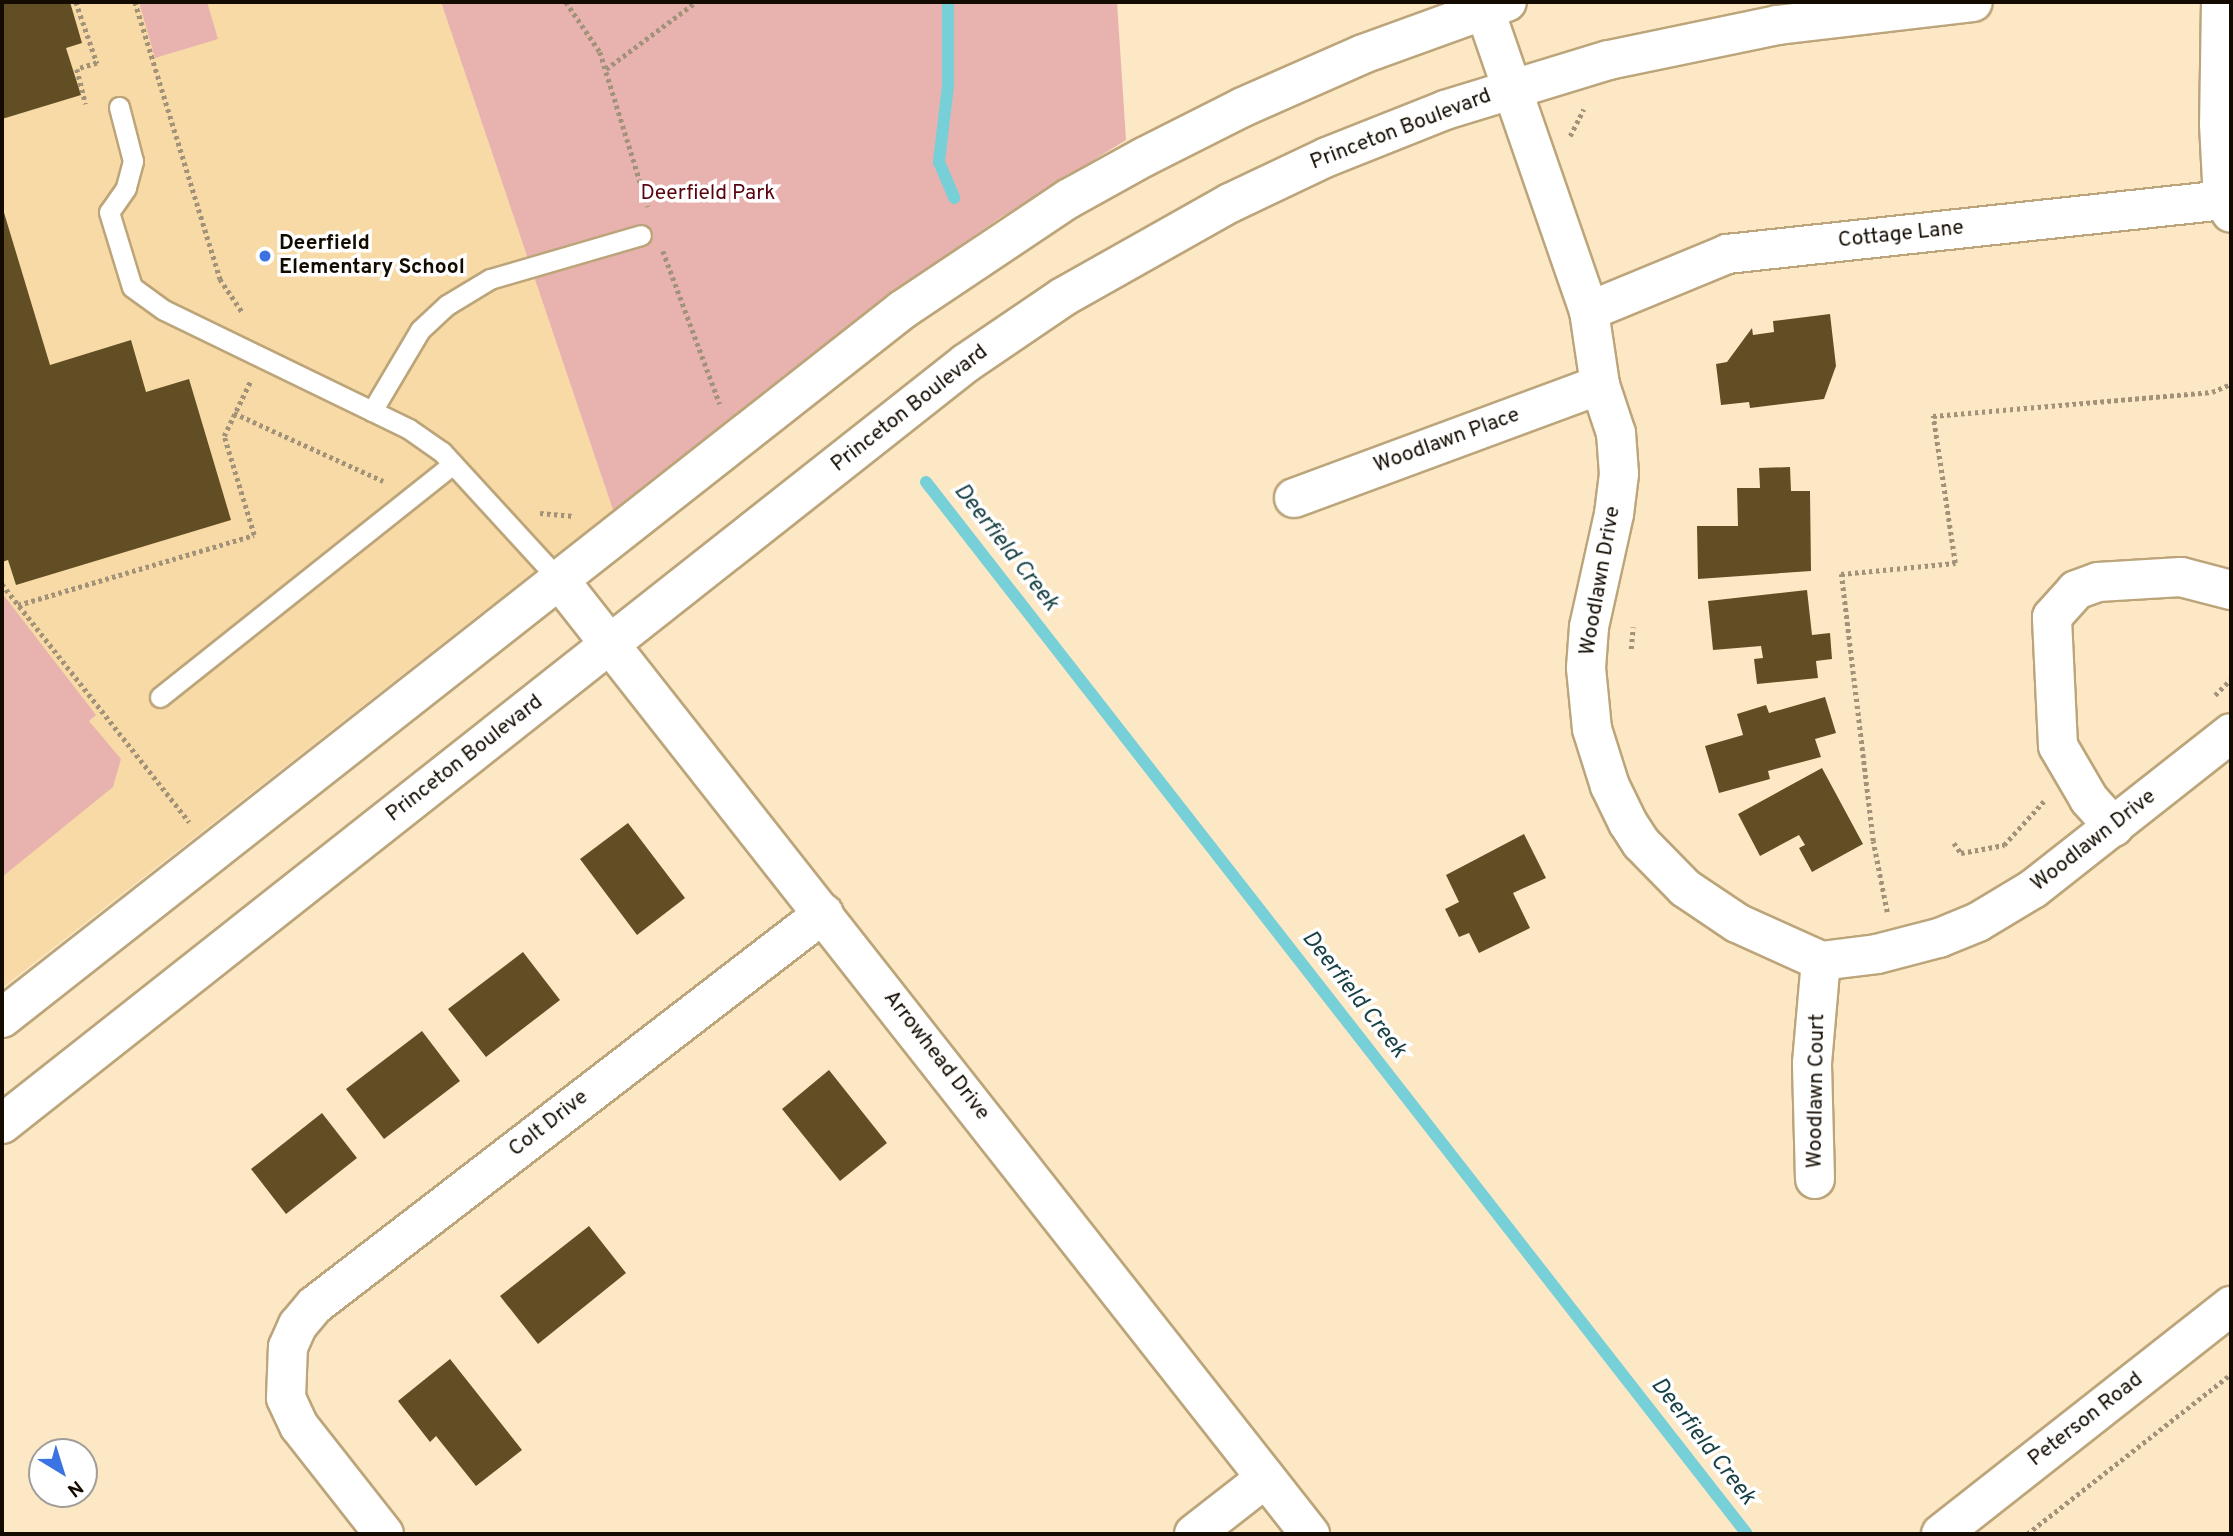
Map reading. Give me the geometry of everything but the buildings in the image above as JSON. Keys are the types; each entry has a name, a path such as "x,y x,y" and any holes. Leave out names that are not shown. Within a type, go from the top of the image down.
{"street":[{"name":"Princeton Boulevard","path":"2,1124 966,363 1063,297 1230,203 1326,157 1512,88 1609,60 1778,24 1973,2"},
{"path":"2221,2 2227,207"},
{"name":"Woodlawn Drive","path":"1491,4 1512,88 1588,311 1600,385 1616,433 1619,474 1589,627 1586,668 1592,729 1610,786 1641,843 1685,888 1737,923 1821,961 1889,951 1978,922 2034,889 2231,733"},
{"path":"2,1018 902,310 1068,200 1243,107 1491,4"},
{"name":"Cottage Lane","path":"1588,311 1727,254 2227,207"},
{"name":"Woodlawn Place","path":"1294,498 1600,385"},
{"path":"2114,827 2074,773 2058,746 2052,617 2063,601 2076,590 2098,582 2181,577 2231,590"},
{"name":"Arrowhead Drive","path":"560,581 612,642 1310,1534"},
{"name":"Colt Drive","path":"384,1534 299,1426 286,1398 288,1347 298,1325 315,1305 824,913"},
{"name":"Woodlawn Court","path":"1815,1179 1812,1063 1821,961"},
{"name":"Peterson Road","path":"1941,1534 2231,1306"},
{"path":"1194,1534 1266,1478"}],"lane":[{"path":"120,107 133,161 126,188 109,212 132,287 164,310 409,429 453,464 560,581"},
{"path":"372,411 419,330 447,305 490,279 650,237"},
{"path":"160,697 453,464"}],"path":[{"path":"76,2 97,63 76,69 86,104"},
{"path":"135,2 220,279 246,316"},
{"path":"566,2 606,69 650,213"},
{"path":"606,69 696,2"},
{"path":"1566,144 1586,105"},
{"path":"650,237 722,408"},
{"path":"18,605 254,535 224,436 262,358"},
{"path":"1889,921 1873,841 1841,574 1955,563 1933,416 2212,392 2231,384"},
{"path":"234,413 384,482 402,505"},
{"path":"533,512 581,517"},
{"path":"2,584 191,824"},
{"path":"1630,660 1634,621"},
{"path":"2213,697 2231,679"},
{"path":"1954,843 1961,853 2004,845 2074,773"},
{"path":"2027,1534 2231,1374"}],"shaded area":[{"name":"Deerfield Elementary School","path":"2,2 441,2 613,510 2,988"}],"green space":[{"path":"139,2 207,2 218,39 155,58"},
{"name":"Deerfield Park","path":"441,2 1117,2 1126,140 998,219 876,305 613,510"},
{"path":"2,593 96,715 89,721 121,759 113,787 2,877"}],"waterway":[{"name":"Deerfield Creek","path":"948,2 948,86 939,162 954,198"},
{"name":"Deerfield Creek","path":"926,482 1747,1534"}],"place":[{"name":"Deerfield Elementary School","path":"265,256"}]}
